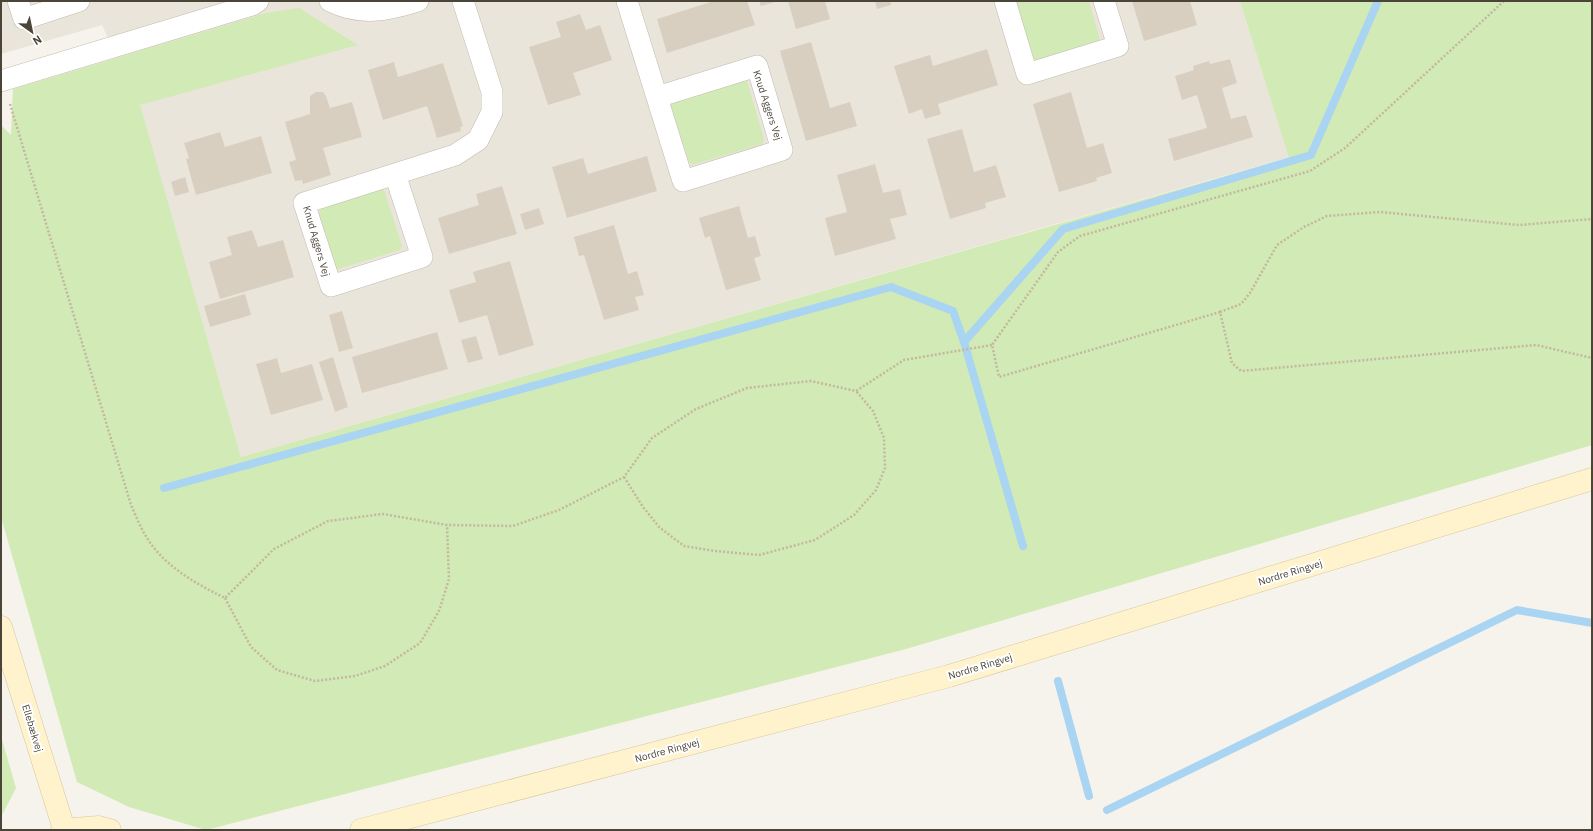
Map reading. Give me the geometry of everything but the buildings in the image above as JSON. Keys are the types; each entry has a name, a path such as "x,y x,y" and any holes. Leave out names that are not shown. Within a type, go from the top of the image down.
{"main road":[{"name":"Nordre Ringvej","path":"361,830 949,676 1592,479"},
{"name":"Ellebækvej","path":"1,627 63,829"},
{"path":"63,829 99,827 110,830"}],"street":[{"path":"18,1 24,18 79,1"},
{"path":"2,81 252,5 258,1"},
{"path":"330,1 350,9 368,12 388,10 418,1"},
{"name":"Knud Aggers Vej","path":"396,174 422,257 330,286 304,202 455,155 478,140 492,112 492,92 464,1"},
{"name":"Knud Aggers Vej","path":"627,1 683,181 782,150 756,66 657,97"},
{"path":"1005,1 1027,74 1118,46 1104,1"}],"path":[{"path":"856,391 904,360 992,345 1058,252 1080,236 1310,171 1346,148 1504,1"},
{"path":"2,81 131,504 144,534 167,562 196,584 225,598 251,647 277,670 315,680 356,676 385,666 420,644 439,610 449,580 447,525"},
{"path":"992,345 999,377 1220,312 1241,304 1250,293 1277,245 1304,227 1327,216 1380,212 1519,225 1592,219"},
{"path":"1220,312 1232,363 1241,372 1536,345 1592,358"},
{"path":"225,598 274,549 328,521 383,514 447,525 513,526 560,510 624,477 652,438 696,409 747,388 811,381 856,391 873,411 884,438 885,468 876,490 854,514 815,540 759,555 715,551 684,546 659,527 643,507 624,477"}],"shaded area":[{"path":"1,1 1240,1 1290,157 241,457 139,105 102,25 1,54"}],"green space":[{"path":"1014,1 1089,1 1100,40 1095,44 1035,63 1030,60"},
{"path":"1240,1 1592,1 1592,445 906,649 206,830 129,807 77,782 1,517 1,125 11,135 13,89 266,13 299,8 358,45 140,105 241,457 1289,158"},
{"path":"742,79 747,81 764,139 762,144 692,165 689,162 670,104"},
{"path":"381,188 384,190 402,246 400,250 335,269 319,213 321,208"},
{"path":"1,736 16,788 1,817"}],"waterway":[{"path":"964,342 1063,229 1311,155 1378,1"},
{"path":"164,488 891,287 953,311 964,342 1023,546"},
{"path":"1107,810 1517,610 1592,623"},
{"path":"1058,681 1089,796"}]}
